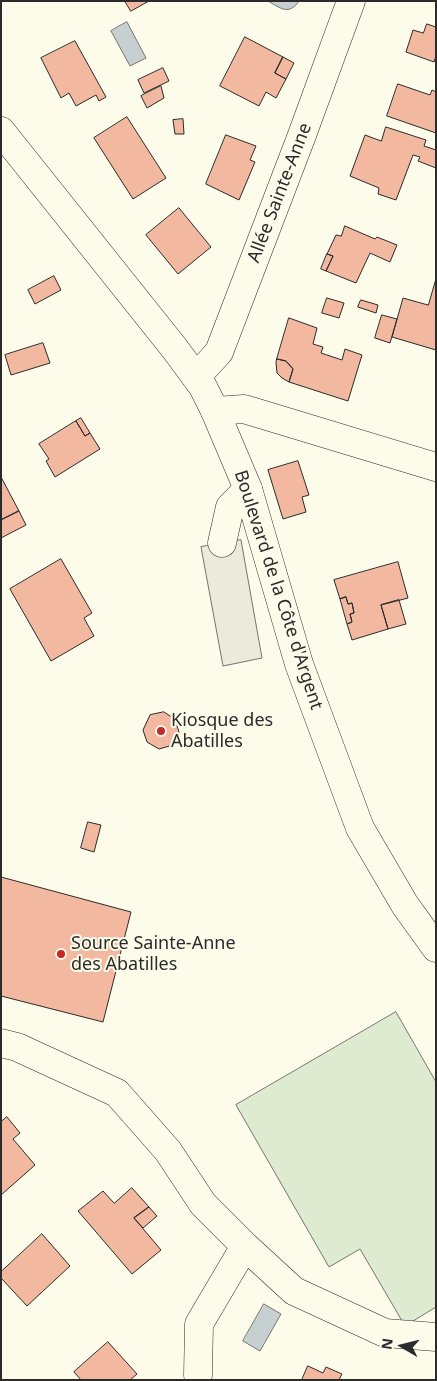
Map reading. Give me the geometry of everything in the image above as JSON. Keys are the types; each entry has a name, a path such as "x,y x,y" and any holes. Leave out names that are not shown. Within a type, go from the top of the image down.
{"street":[{"name":"Allée Sainte-Anne","path":"196,376 219,352 351,1"},
{"name":"Boulevard de la Côte d'Argent","path":"1,131 196,376 215,411 248,489 299,664 360,828 406,906 436,948"},
{"path":"215,411 244,410 436,467"},
{"path":"222,543 230,507 248,489"},
{"path":"1,1043 17,1047 117,1093 168,1151 204,1204 294,1291 385,1333 436,1337"},
{"path":"198,1375 199,1324 246,1246"}],"green space":[{"path":"396,1012 436,1082 436,1307 405,1326 360,1249 329,1267 236,1105"}],"shaded area":[{"path":"268,1 299,1 292,8 284,9"},
{"path":"127,22 146,58 130,66 111,31"},
{"path":"241,540 262,658 223,666 201,547"},
{"path":"264,1304 281,1314 260,1351 243,1341"}],"building":[{"path":"125,1 149,1 131,11"},
{"path":"427,24 436,27 436,56 434,62 406,52 413,30 423,33"},
{"path":"245,37 283,57 275,73 286,79 276,98 266,92 259,106 220,86"},
{"path":"75,41 106,97 99,101 96,95 76,106 69,93 61,98 41,58"},
{"path":"283,57 294,63 286,79 275,73"},
{"path":"163,68 169,81 144,93 138,80"},
{"path":"398,84 430,95 432,90 436,92 436,133 387,116"},
{"path":"161,86 164,98 147,108 141,96"},
{"path":"127,117 166,178 133,199 94,138"},
{"path":"183,119 184,134 175,134 173,120"},
{"path":"386,127 426,140 424,146 436,150 436,168 418,161 420,157 413,155 396,200 378,194 379,188 350,176 365,135 381,141"},
{"path":"226,135 256,146 250,160 255,162 239,200 206,184"},
{"path":"179,208 211,247 178,274 146,235"},
{"path":"345,226 375,239 377,237 397,245 390,262 370,253 356,283 326,271 333,256 327,254 336,235 341,236"},
{"path":"327,254 333,256 326,271 321,269"},
{"path":"54,276 61,290 35,304 28,290"},
{"path":"436,279 436,350 392,337 403,298 428,305"},
{"path":"327,298 344,303 339,318 322,313"},
{"path":"361,300 378,305 376,313 358,307"},
{"path":"382,315 397,319 390,343 375,338"},
{"path":"289,318 317,328 313,344 323,347 321,353 342,360 345,349 362,355 348,401 289,382 293,369 286,361 277,359"},
{"path":"43,343 50,363 11,375 5,355"},
{"path":"277,359 286,361 293,369 289,382 277,373"},
{"path":"81,418 90,433 85,436 76,421"},
{"path":"76,421 85,436 90,433 100,449 55,477 46,461 49,459 39,444"},
{"path":"298,461 309,495 302,497 306,512 283,519 268,470"},
{"path":"1,477 19,511 1,520"},
{"path":"19,511 26,525 1,538 1,520"},
{"path":"61,559 92,613 84,618 94,636 51,661 10,589"},
{"path":"398,562 408,598 381,605 388,629 352,640 347,624 352,622 350,614 354,613 352,603 348,604 346,597 340,599 334,580"},
{"path":"346,597 348,604 352,603 354,613 350,614 352,622 347,624 340,599"},
{"path":"399,600 406,624 388,629 381,605"},
{"name":"Kiosque des Abatilles","path":"164,712 175,719 179,732 173,745 159,749 147,742 143,730 150,715"},
{"path":"88,822 101,825 94,852 81,848"},
{"name":"Source Sainte-Anne des Abatilles","path":"1,877 131,912 103,1022 1,996"},
{"path":"7,1117 20,1133 13,1139 35,1165 1,1195 1,1122"},
{"path":"132,1188 149,1207 134,1218 161,1250 132,1274 78,1211 103,1191 114,1203"},
{"path":"149,1207 157,1216 143,1228 134,1218"},
{"path":"42,1234 70,1266 27,1306 1,1278 1,1272"},
{"path":"108,1342 137,1374 130,1380 81,1380 74,1372"},
{"path":"308,1366 323,1373 326,1367 342,1374 339,1380 302,1380"}],"place":[{"name":"Kiosque des Abatilles","path":"161,731"},
{"name":"Source Sainte-Anne des Abatilles","path":"61,954"}]}
